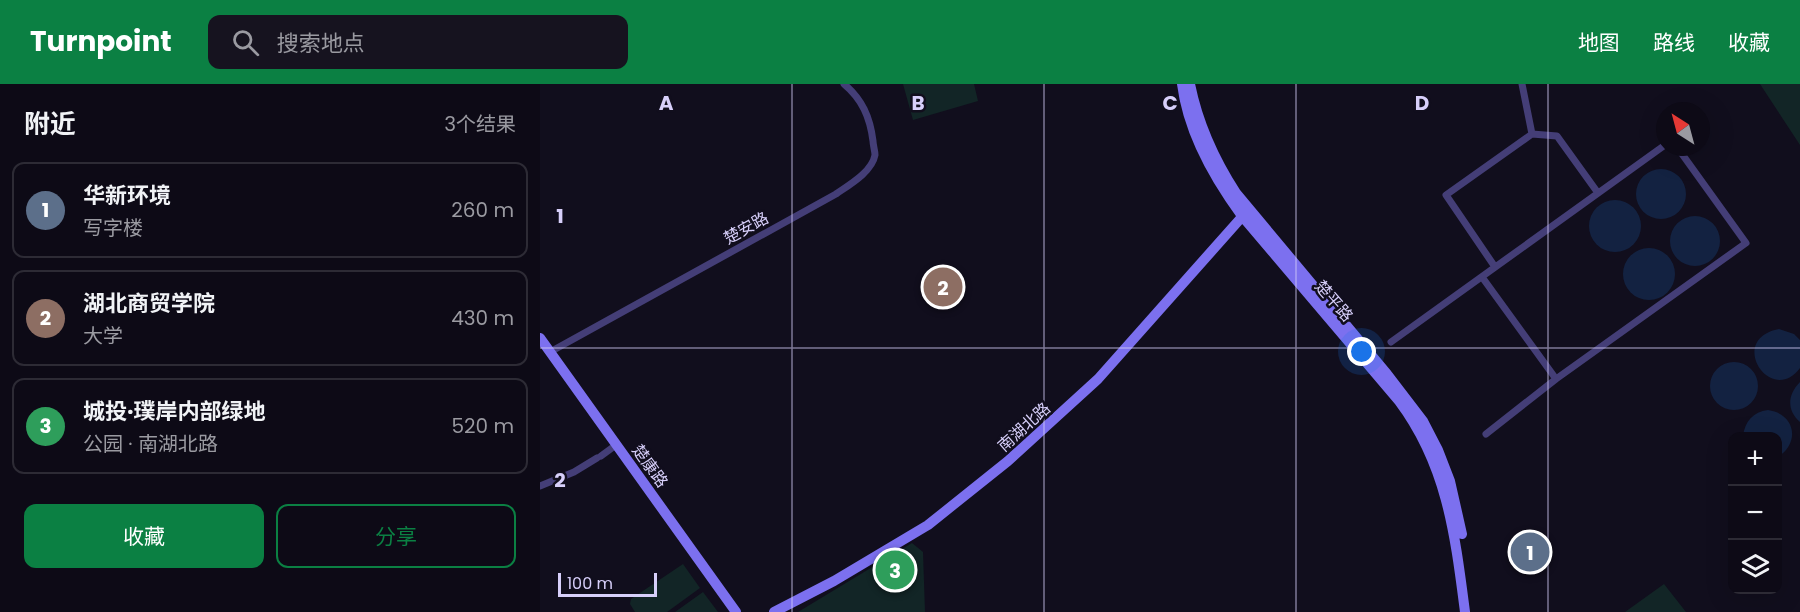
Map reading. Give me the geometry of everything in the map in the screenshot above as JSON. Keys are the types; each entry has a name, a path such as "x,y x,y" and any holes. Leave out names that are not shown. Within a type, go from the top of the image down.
{"main road":[{"name":"楚平路","path":"1182,84 1190,117 1204,153 1229,198 1245,212 1387,374 1428,430 1443,463 1456,504 1472,612"},
{"name":"楚平路","path":"1191,84 1198,115 1210,149 1245,212 1416,425 1443,485 1454,529 1465,612"},
{"name":"南湖北路","path":"774,612 834,581 928,525 1008,461 1098,378 1245,212"},
{"name":"楚康路","path":"540,338 736,612"}],"street":[{"name":"楚安路","path":"550,352 836,194 867,170 875,155 866,110 855,94 844,84"},
{"path":"1522,84 1532,134"},
{"path":"1495,267 1446,195 1532,134 1557,136 1598,193"},
{"path":"1391,342 1656,151"},
{"path":"1486,434 1556,379 1746,243 1683,156"},
{"path":"1482,277 1556,379"},
{"path":"540,486 574,472 616,445"}],"green space":[{"path":"903,84 974,84 978,101 913,120"},
{"path":"1760,84 1800,84 1800,145"},
{"path":"912,543 923,552 925,612 798,612"},
{"path":"683,564 700,588 667,612 635,612 630,604 631,599"},
{"path":"1664,584 1686,612 1625,612"},
{"path":"703,592 718,612 675,612"}],"water":[{"path":"1656,169 1666,169 1679,176 1686,189 1686,199 1679,212 1666,219 1656,219 1647,215 1640,208 1636,199 1636,189 1640,180 1647,173"},
{"path":"1615,200 1625,202 1633,208 1639,216 1641,226 1639,236 1633,244 1625,250 1615,252 1605,250 1597,244 1591,236 1589,226 1591,216 1597,208 1605,202"},
{"path":"1690,216 1700,216 1713,223 1720,236 1720,246 1713,259 1700,266 1690,266 1681,262 1674,255 1670,246 1670,236 1674,227 1681,220"},
{"path":"1649,248 1659,250 1667,256 1673,264 1675,274 1673,284 1667,292 1659,298 1649,300 1639,298 1631,292 1625,284 1623,274 1625,264 1631,256 1639,250"},
{"path":"1779,329 1794,334 1800,340 1800,368 1789,378 1777,380 1767,375 1759,367 1755,356 1756,345 1763,335"},
{"path":"1729,362 1739,362 1751,369 1758,381 1758,391 1751,403 1739,410 1729,410 1714,399 1710,391 1710,381 1721,366"},
{"path":"1800,382 1800,422 1792,412 1790,402"},
{"path":"1768,410 1784,417 1789,423 1792,437 1790,444 1782,454 1782,432 1744,432 1751,418"}],"place":[{"name":"湖北商贸学院","path":"943,287"},
{"name":"华新环境","path":"1530,552"},
{"name":"城投·璞岸内部绿地","path":"895,570"}]}
